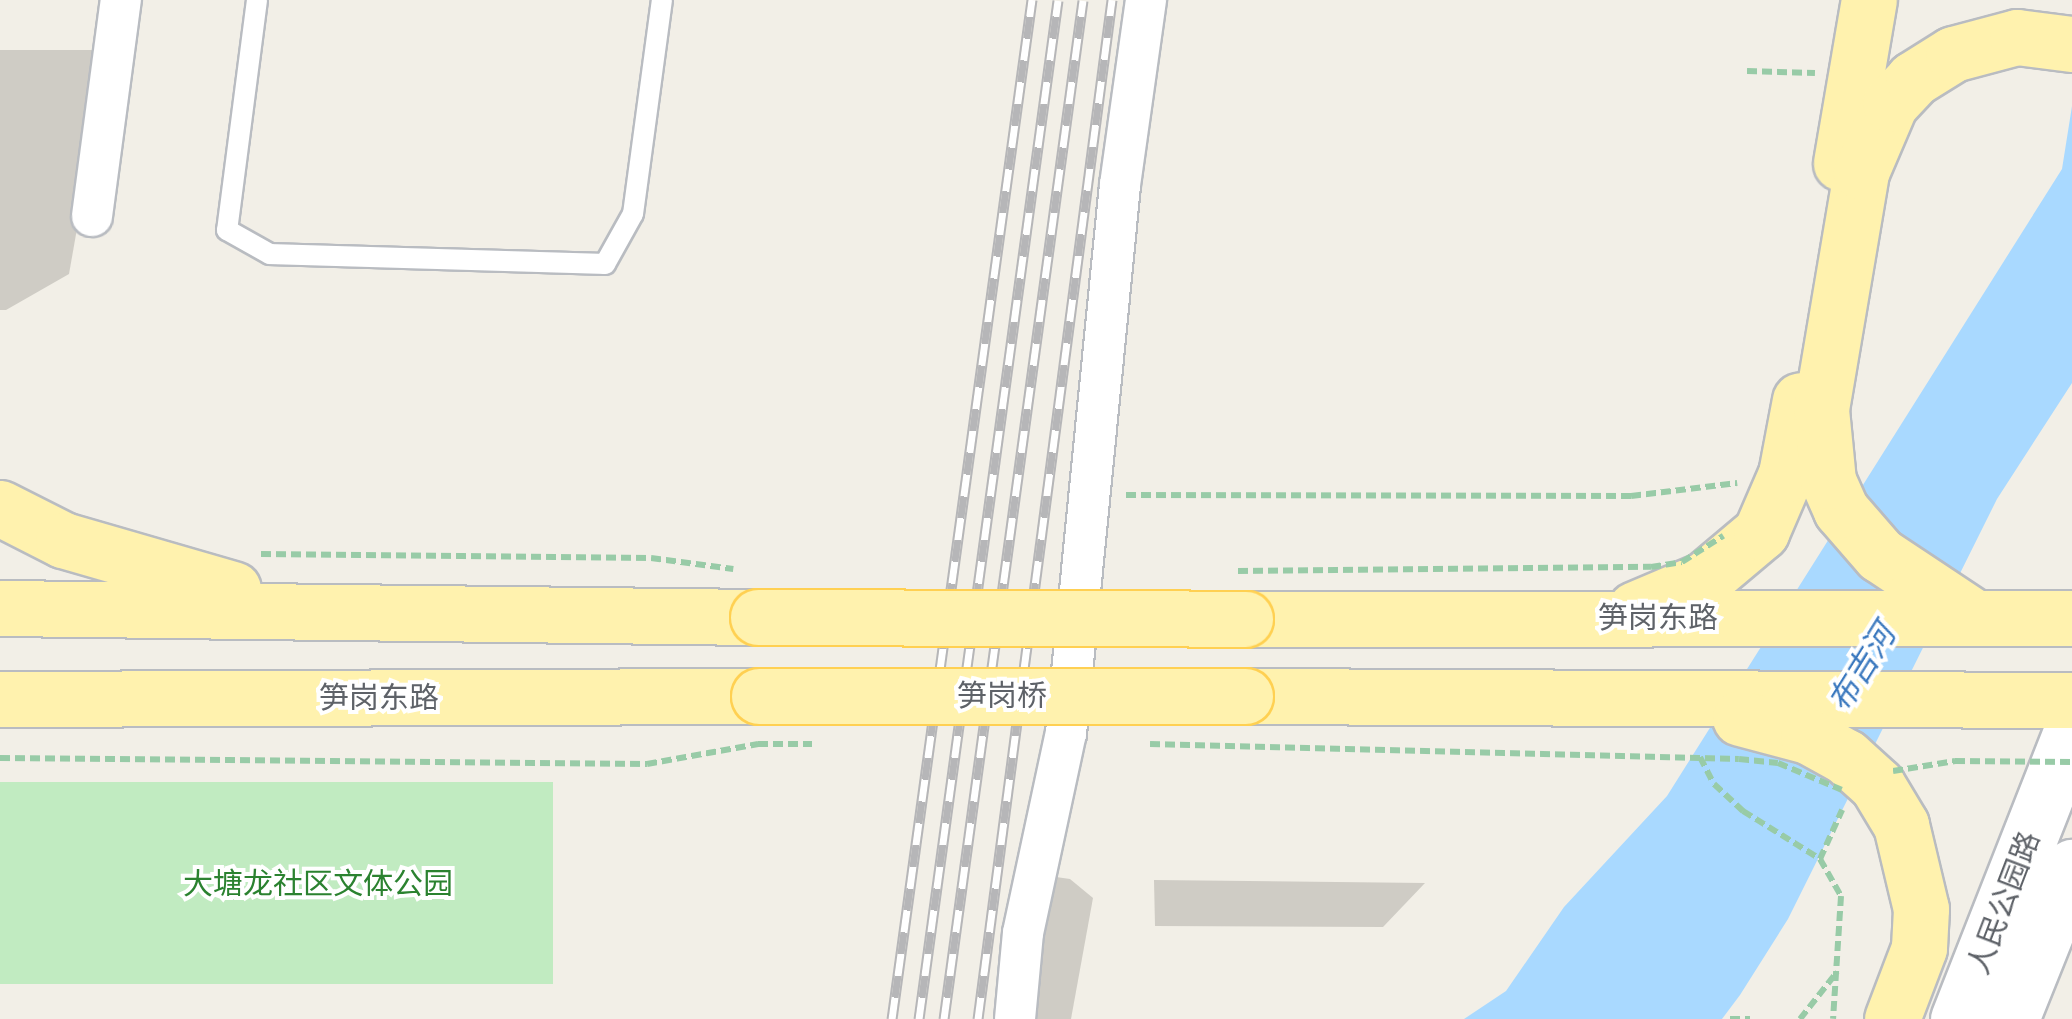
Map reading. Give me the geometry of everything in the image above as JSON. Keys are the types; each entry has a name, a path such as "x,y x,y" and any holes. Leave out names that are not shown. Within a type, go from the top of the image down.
{"main road":[{"path":"1870,0 1833,271 1821,410 1828,481 1841,510 1880,555 1975,618"},
{"path":"1598,618 1661,602 1704,580 1761,532 1786,474 1833,271 1861,172 1890,104 1913,79 1983,44 2017,37 2072,44"},
{"path":"0,508 48,533 216,585 344,611"},
{"path":"0,608 344,611 749,594 1233,596"},
{"name":"笋岗东路","path":"1233,596 1598,618 2072,618"},
{"name":"笋岗桥","path":"758,720 1246,696 1669,699"},
{"name":"笋岗东路","path":"0,699 758,720"},
{"path":"1669,699 2072,700"},
{"path":"1669,699 1808,736 1877,785 1901,825 1921,909 1919,948 1892,1019"},
{"name":"人民公园路","path":"1958,1019 2072,730"},
{"name":"人民公园路","path":"2010,1019 2072,867"}],"street":[{"path":"92,216 121,0"},
{"path":"1015,1019 1023,934 1066,732 1088,495 1146,0"}],"lane":[{"path":"257,0 227,230 270,254 604,264 633,214 662,0"}],"path":[{"path":"1748,70 1831,74"},
{"path":"1088,495 1632,496 1758,481"},
{"path":"1233,596 1273,567 1651,567 1682,562 1723,536"},
{"path":"252,554 651,558 749,594"},
{"path":"0,758 647,764 758,720 817,744"},
{"path":"1131,744 1778,763 1842,790 1842,814 1820,859"},
{"path":"1700,758 1714,784 1743,811 1820,859 1841,896 1833,1019"},
{"path":"1892,771 1955,761 2072,762"},
{"path":"1800,1019 1838,971"},
{"path":"1730,1019 1750,1019"}],"green space":[{"name":"大塘龙社区文体公园","path":"0,782 553,782 553,984 0,984"}],"water":[{"name":"布吉河","path":"2072,106 2072,383 1997,499 1788,919 1740,995 1722,1019 1464,1019 1506,991 1564,907 1667,796 2062,169"}],"building":[{"path":"0,50 95,50 90,155 69,274 6,310 0,310"},
{"path":"1042,875 1070,879 1093,898 1071,1019 1021,1019"},
{"path":"1154,880 1425,883 1383,927 1155,926"}],"railway":[{"path":"892,1019 1032,0"},
{"path":"919,1019 1058,0"},
{"path":"944,1019 1083,0"},
{"path":"978,1019 1112,0"}]}
